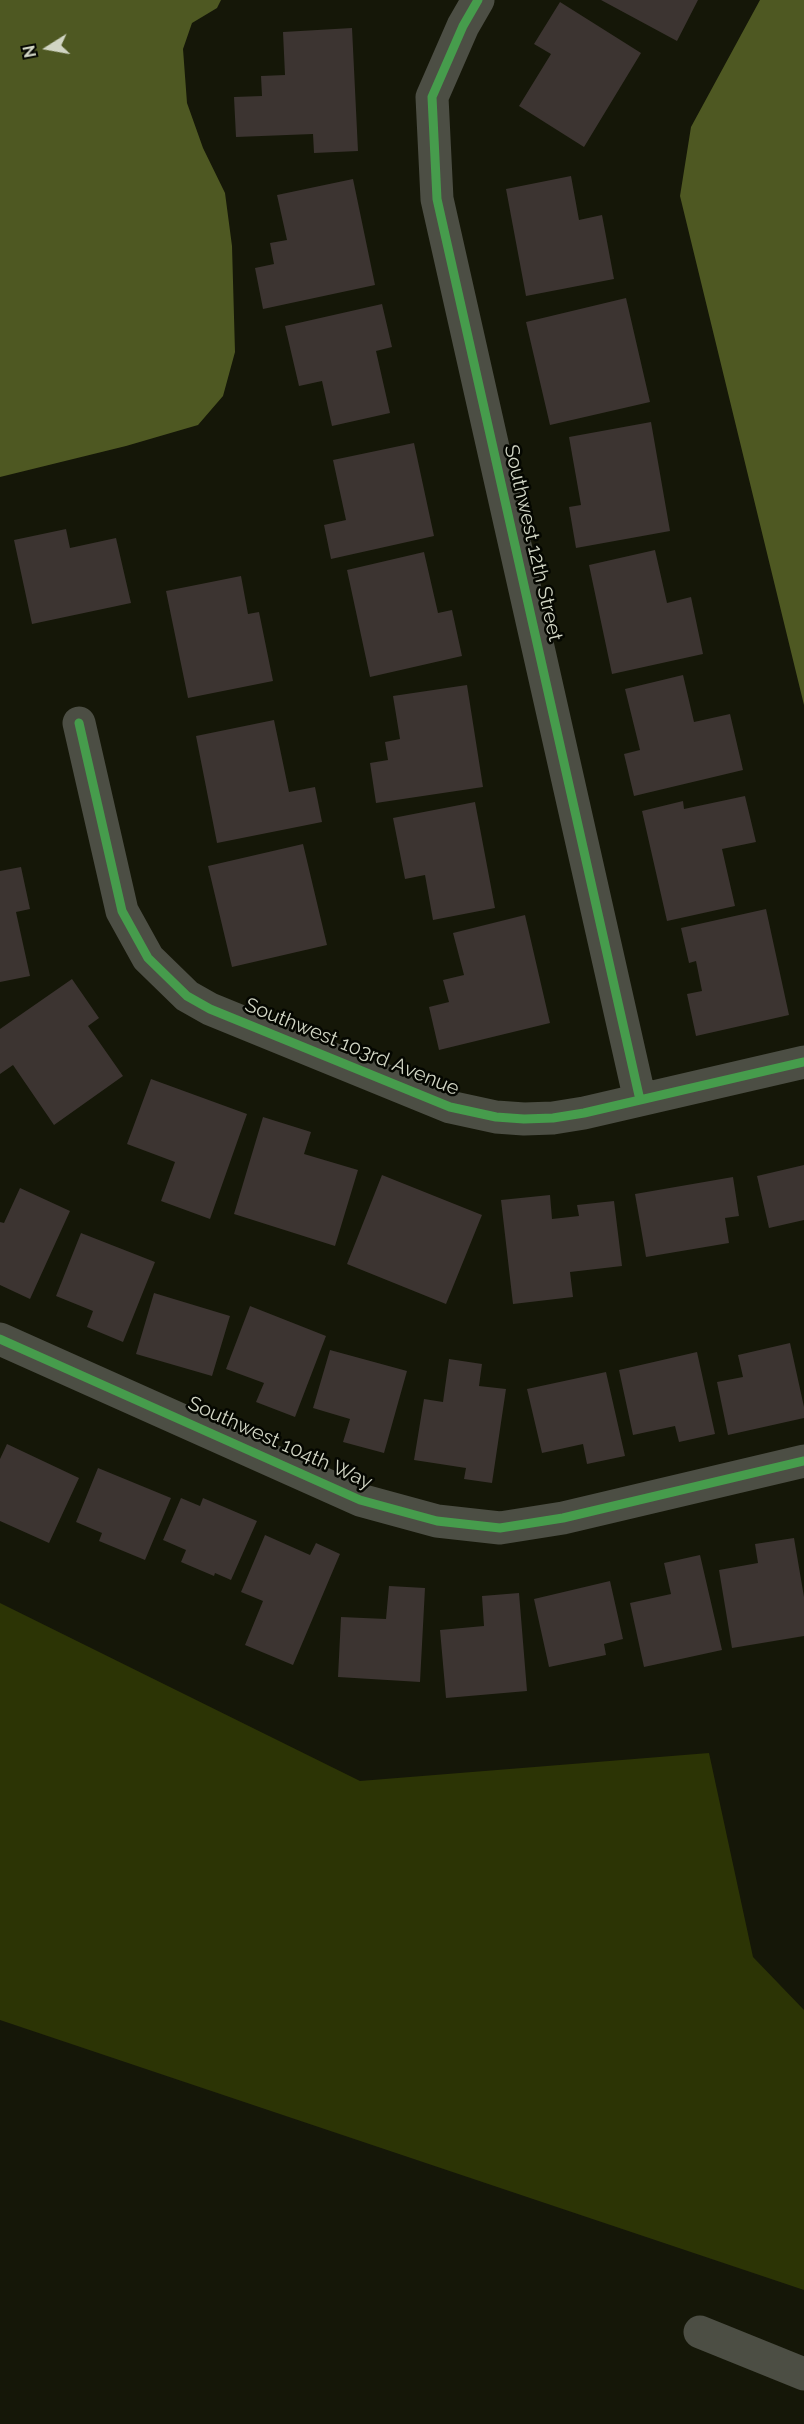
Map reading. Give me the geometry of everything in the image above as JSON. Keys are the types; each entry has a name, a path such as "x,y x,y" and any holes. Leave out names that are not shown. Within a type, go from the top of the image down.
{"street":[{"name":"Southwest 12th Street","path":"478,0 463,26 432,97 437,199 640,1100"},
{"name":"Southwest 103rd Avenue","path":"79,723 122,911 148,957 187,996 210,1009 450,1107 496,1117 553,1118 804,1062"},
{"name":"Southwest 104th Way","path":"0,1339 360,1500 437,1521 500,1528 563,1518 804,1461"},
{"path":"700,2332 804,2374"}],"shaded area":[{"path":"0,0 221,0 217,8 192,23 183,49 187,103 203,148 225,193 232,246 235,352 223,396 198,425 126,446 0,477"},
{"path":"760,0 804,0 804,705 680,196 691,127"},
{"path":"0,1603 360,1781 709,1753 753,1957 804,2010 804,2290 0,2020"}],"building":[{"path":"601,0 698,0 677,41"},
{"path":"560,2 641,53 584,147 519,106 551,54 534,44"},
{"path":"352,28 358,151 314,153 313,134 236,137 234,97 262,96 261,76 285,75 283,32"},
{"path":"571,176 579,220 602,215 614,279 526,296 506,189"},
{"path":"353,179 375,285 263,309 255,268 274,264 270,243 287,240 277,195"},
{"path":"626,298 650,402 550,425 526,322"},
{"path":"382,304 392,347 376,351 390,413 332,426 322,381 299,386 285,326"},
{"path":"651,422 670,531 576,548 569,507 581,505 569,437"},
{"path":"414,443 434,536 331,559 324,525 346,520 333,460"},
{"path":"66,529 70,548 116,538 131,603 32,624 14,540"},
{"path":"655,550 667,603 691,597 703,654 612,674 589,565"},
{"path":"424,552 438,613 452,610 462,656 370,677 347,570"},
{"path":"241,576 248,614 259,612 273,681 188,698 166,591"},
{"path":"683,675 694,722 730,714 743,770 634,796 624,754 640,750 625,689"},
{"path":"467,685 483,787 376,803 370,763 388,760 385,742 400,739 393,696"},
{"path":"274,720 289,792 315,787 322,822 217,843 196,736"},
{"path":"745,796 756,842 722,849 735,906 667,921 642,811 683,801 684,809"},
{"path":"475,802 495,908 433,920 425,875 405,879 393,818"},
{"path":"303,844 327,945 232,967 208,866"},
{"path":"21,867 30,909 16,912 30,976 0,982 0,871"},
{"path":"766,909 789,1015 696,1036 687,994 702,991 696,961 689,963 681,928"},
{"path":"525,915 550,1023 439,1050 429,1007 449,1002 443,980 464,975 453,933"},
{"path":"72,979 99,1018 88,1026 123,1076 54,1125 13,1065 0,1074 0,1029"},
{"path":"151,1079 247,1114 210,1219 161,1201 175,1162 127,1144"},
{"path":"263,1117 311,1132 304,1154 358,1170 335,1246 234,1214"},
{"path":"804,1165 804,1220 769,1228 757,1176"},
{"path":"382,1175 482,1215 446,1304 347,1264"},
{"path":"733,1177 739,1216 725,1218 729,1243 646,1257 635,1194"},
{"path":"20,1188 70,1211 30,1299 0,1285 0,1222 4,1223"},
{"path":"550,1195 552,1219 579,1216 577,1205 614,1201 622,1266 570,1272 573,1297 513,1304 501,1200"},
{"path":"81,1233 155,1262 123,1342 87,1327 93,1311 56,1296"},
{"path":"154,1293 230,1316 212,1376 136,1354"},
{"path":"250,1306 326,1336 295,1417 256,1402 264,1383 226,1369"},
{"path":"790,1343 804,1407 804,1418 728,1435 717,1382 743,1377 738,1355"},
{"path":"330,1350 407,1371 384,1453 343,1442 350,1419 313,1408"},
{"path":"697,1352 715,1434 679,1442 675,1426 633,1435 619,1370"},
{"path":"449,1359 482,1364 479,1386 506,1389 492,1483 464,1479 466,1468 414,1460 424,1399 443,1402"},
{"path":"606,1372 625,1456 587,1464 583,1444 542,1453 527,1389"},
{"path":"7,1444 79,1478 49,1543 0,1521 0,1459"},
{"path":"98,1468 171,1498 145,1560 99,1541 102,1533 76,1522"},
{"path":"181,1498 200,1506 203,1498 257,1521 231,1580 215,1573 214,1576 181,1562 186,1550 163,1540"},
{"path":"265,1535 310,1555 316,1543 340,1554 293,1665 245,1645 263,1601 241,1592"},
{"path":"794,1538 804,1597 804,1636 732,1648 719,1570 758,1563 755,1544"},
{"path":"700,1555 722,1650 644,1667 630,1603 671,1594 664,1563"},
{"path":"610,1581 623,1639 604,1644 606,1655 549,1667 534,1599"},
{"path":"389,1586 425,1588 420,1682 338,1677 341,1617 386,1619"},
{"path":"519,1593 527,1691 446,1698 440,1630 484,1626 482,1596"}],"cycle path":[{"path":"478,0 463,26 432,97 437,199 640,1100"},
{"path":"79,723 122,911 148,958 187,996 210,1009 450,1107 496,1117 553,1118 584,1113 804,1062"},
{"path":"0,1339 360,1500 437,1521 500,1528 563,1518 804,1461"}]}
